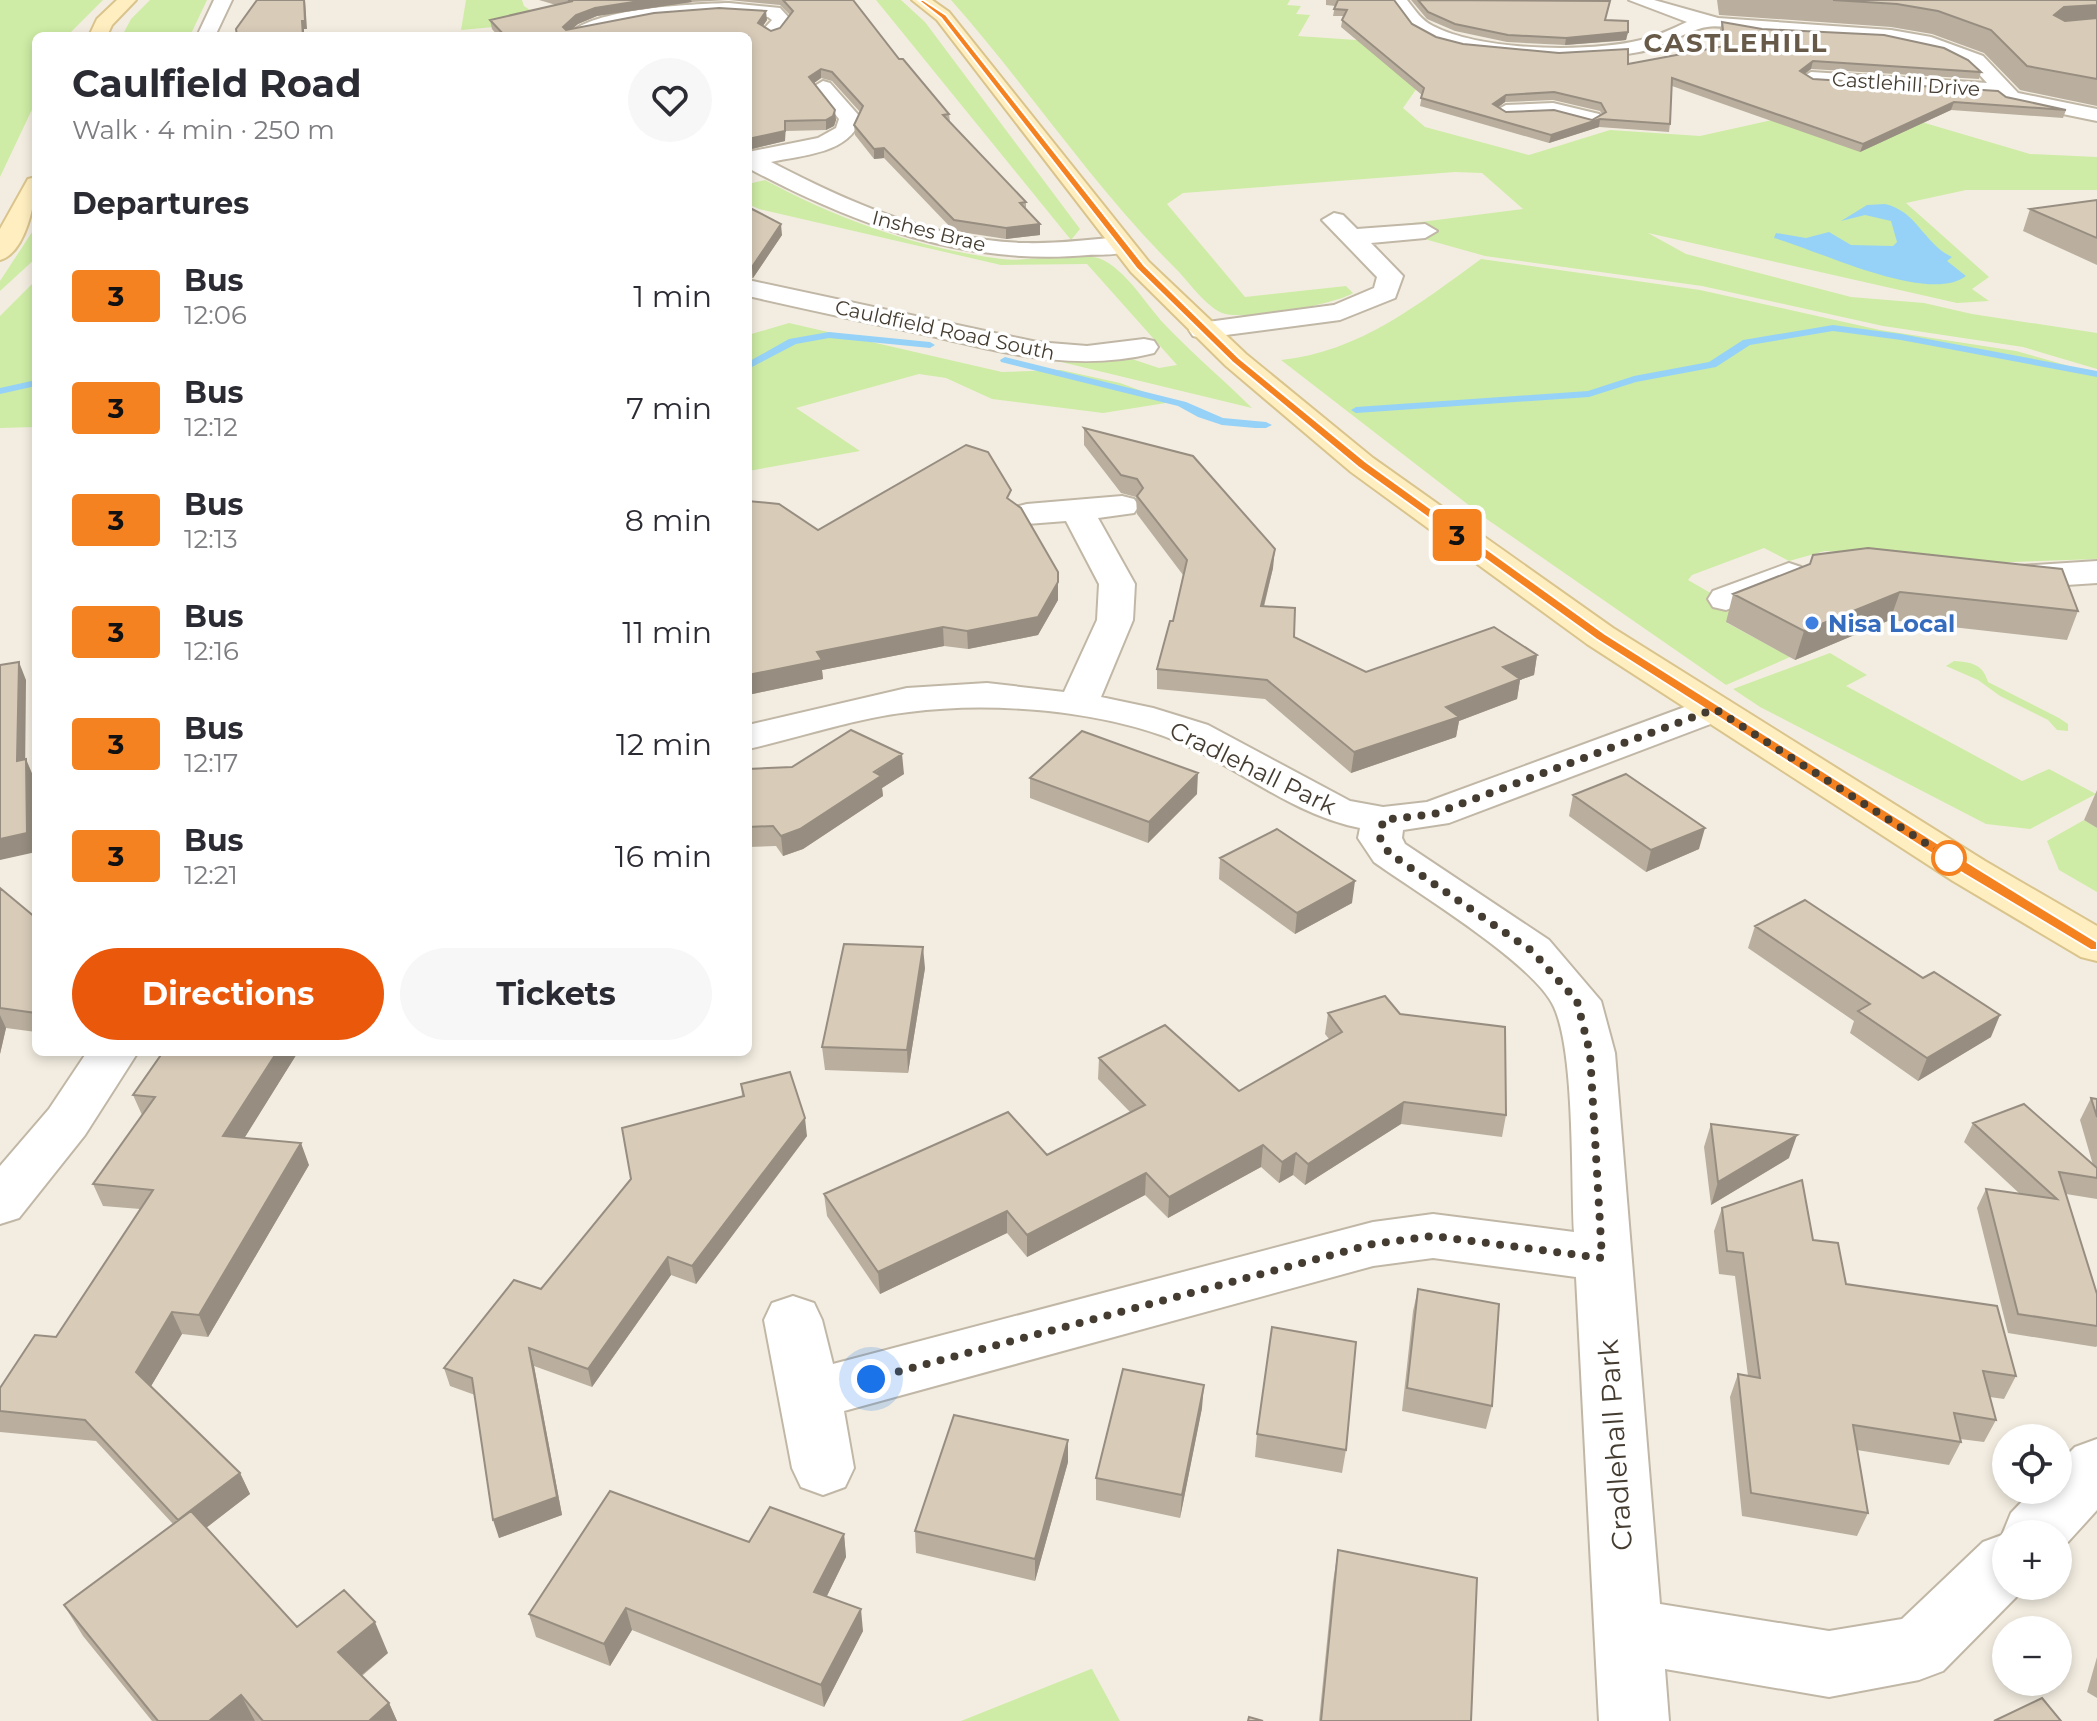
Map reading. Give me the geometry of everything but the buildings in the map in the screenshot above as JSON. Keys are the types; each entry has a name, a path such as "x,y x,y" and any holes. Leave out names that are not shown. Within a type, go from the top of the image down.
{"street":[{"path":"100,32 104,23 127,0"},
{"path":"208,32 223,0"},
{"path":"921,0 943,16 1121,245 1203,330 1374,474 1543,599 1969,871 2097,946"},
{"path":"1398,0 1426,30 1455,40 1564,61 1635,47 1706,20"},
{"name":"Castlehill Drive","path":"1638,0 1706,20 1865,35 1937,46 1968,56 1988,67 2001,90 2011,98 2097,115"},
{"path":"586,32 610,23 721,8 774,12 782,20 764,31 794,32"},
{"path":"1865,35 1867,11"},
{"name":"Castlehill Drive","path":"1811,78 2001,90"},
{"name":"Inshes Brae","path":"752,158 825,143 846,131 850,118 834,85 799,89"},
{"path":"1506,111 1556,101 1591,119"},
{"name":"Inshes Brae","path":"752,161 832,203 879,220 980,246 1039,250 1121,245"},
{"path":"0,252 32,192"},
{"path":"1203,330 1340,312 1374,300 1386,292 1390,276 1344,229 1425,231"},
{"name":"Cauldfield Road South","path":"752,289 1037,351 1153,355 1118,318"},
{"path":"1027,514 1122,506"},
{"path":"1077,510 1117,584 1115,620 1078,705"},
{"path":"1726,599 1794,572 1819,567"},
{"path":"1974,574 2040,577 2096,574"},
{"name":"Cradlehall Park","path":"752,736 907,700 987,695 1078,705 1139,716 1194,734 1337,811 1383,820 1434,814 1715,709"},
{"name":"Cradlehall Park","path":"1383,820 1380,838 1389,853 1532,951 1577,1001 1590,1053 1634,1721"},
{"path":"0,1203 67,1122 110,1056"},
{"path":"811,1395 1373,1244 1433,1236 1602,1258"},
{"path":"793,1320 811,1395 823,1468"},
{"path":"2047,1520 2097,1466"},
{"path":"1628,1631 1829,1664 1919,1648 1992,1577"}],"green space":[{"path":"0,0 103,0 71,32 32,32 32,109 0,177"},
{"path":"150,0 207,0 192,32 124,32 131,19"},
{"path":"466,0 522,0 524,6 548,22 461,30"},
{"path":"876,0 901,0 925,22 1080,229 1071,240"},
{"path":"951,0 1290,0 1287,5 1301,6 1296,14 1310,15 1298,36 1400,43 1424,78 1403,108 1425,127 1529,155 1610,130 1700,136 1826,108 1908,118 2030,154 2097,157 2097,190 1966,190 1906,203 1989,277 1972,289 1989,301 1957,303 1648,233 1686,254 1851,297 1924,303 1972,314 2097,333 2097,369 2023,347 1883,326 1702,286 1485,256 1428,240 1397,225 1523,209 1482,173 1455,172 1183,193 1167,204 1245,297 1346,286 1353,293 1288,310 1249,315 1222,313 1198,294 1118,206"},
{"path":"765,180 850,219 940,248 1014,260 1083,256 1105,261 1131,283 1178,338 1252,408 1053,360 1123,356 1159,368 1177,365 1087,264 1001,265 759,209 752,206 752,183"},
{"path":"32,232 32,262 0,291 0,281"},
{"path":"1481,259 1700,290 1880,330 2016,351 2097,374 2097,559 1984,563 1825,551 1789,561 1764,548 1692,575 1688,580 1747,614 1727,623 1790,657 1726,685 1488,520 1281,360 1336,347 1362,336 1411,309"},
{"path":"32,284 32,427 0,428 0,316"},
{"path":"789,323 1002,372 1061,370 1120,383 1172,402 1103,413 992,399 946,378 919,374 796,408 860,451 752,470 752,334"},
{"path":"1830,653 1867,675 1846,686 2022,781 2049,769 2096,794 2030,829 1986,824 1760,707 1733,689"},
{"path":"1954,661 1976,665 1988,682 2059,718 2068,724 2068,731 2057,730 2048,720 2000,696 1978,680 1946,666"},
{"path":"2084,820 2097,828 2097,892 2059,870 2047,841"},
{"path":"1091,1669 1120,1721 961,1721"}],"water":[{"path":"1885,204 1913,220 1934,244 1952,257 1947,261 1966,276 1949,283 1926,284 1900,280 1774,238 1776,233 1806,238 1829,232 1851,245 1893,246 1897,242 1891,221 1865,215 1841,221 1867,205"}],"waterway":[{"path":"1356,410 1589,394 1634,379 1712,365 1747,342 1833,328 1901,337 2097,374"},
{"path":"752,364 793,341 829,335 930,345"},
{"path":"1005,360 1182,404 1222,421 1266,425"},
{"path":"0,391 32,384"}],"bus line":[{"name":"3","path":"921,0 943,16 1140,267 1236,360 1362,465 1543,599 1969,871 2097,946"}],"place":[{"name":"Nisa Local","path":"1812,623"}],"district":[{"name":"CASTLEHILL","path":"1736,43"}],"route":[{"path":"871,1379 1373,1244 1433,1236 1602,1258 1590,1053 1577,1001 1532,951 1389,853 1380,838 1383,820 1434,814 1715,709 1949,858"}]}
